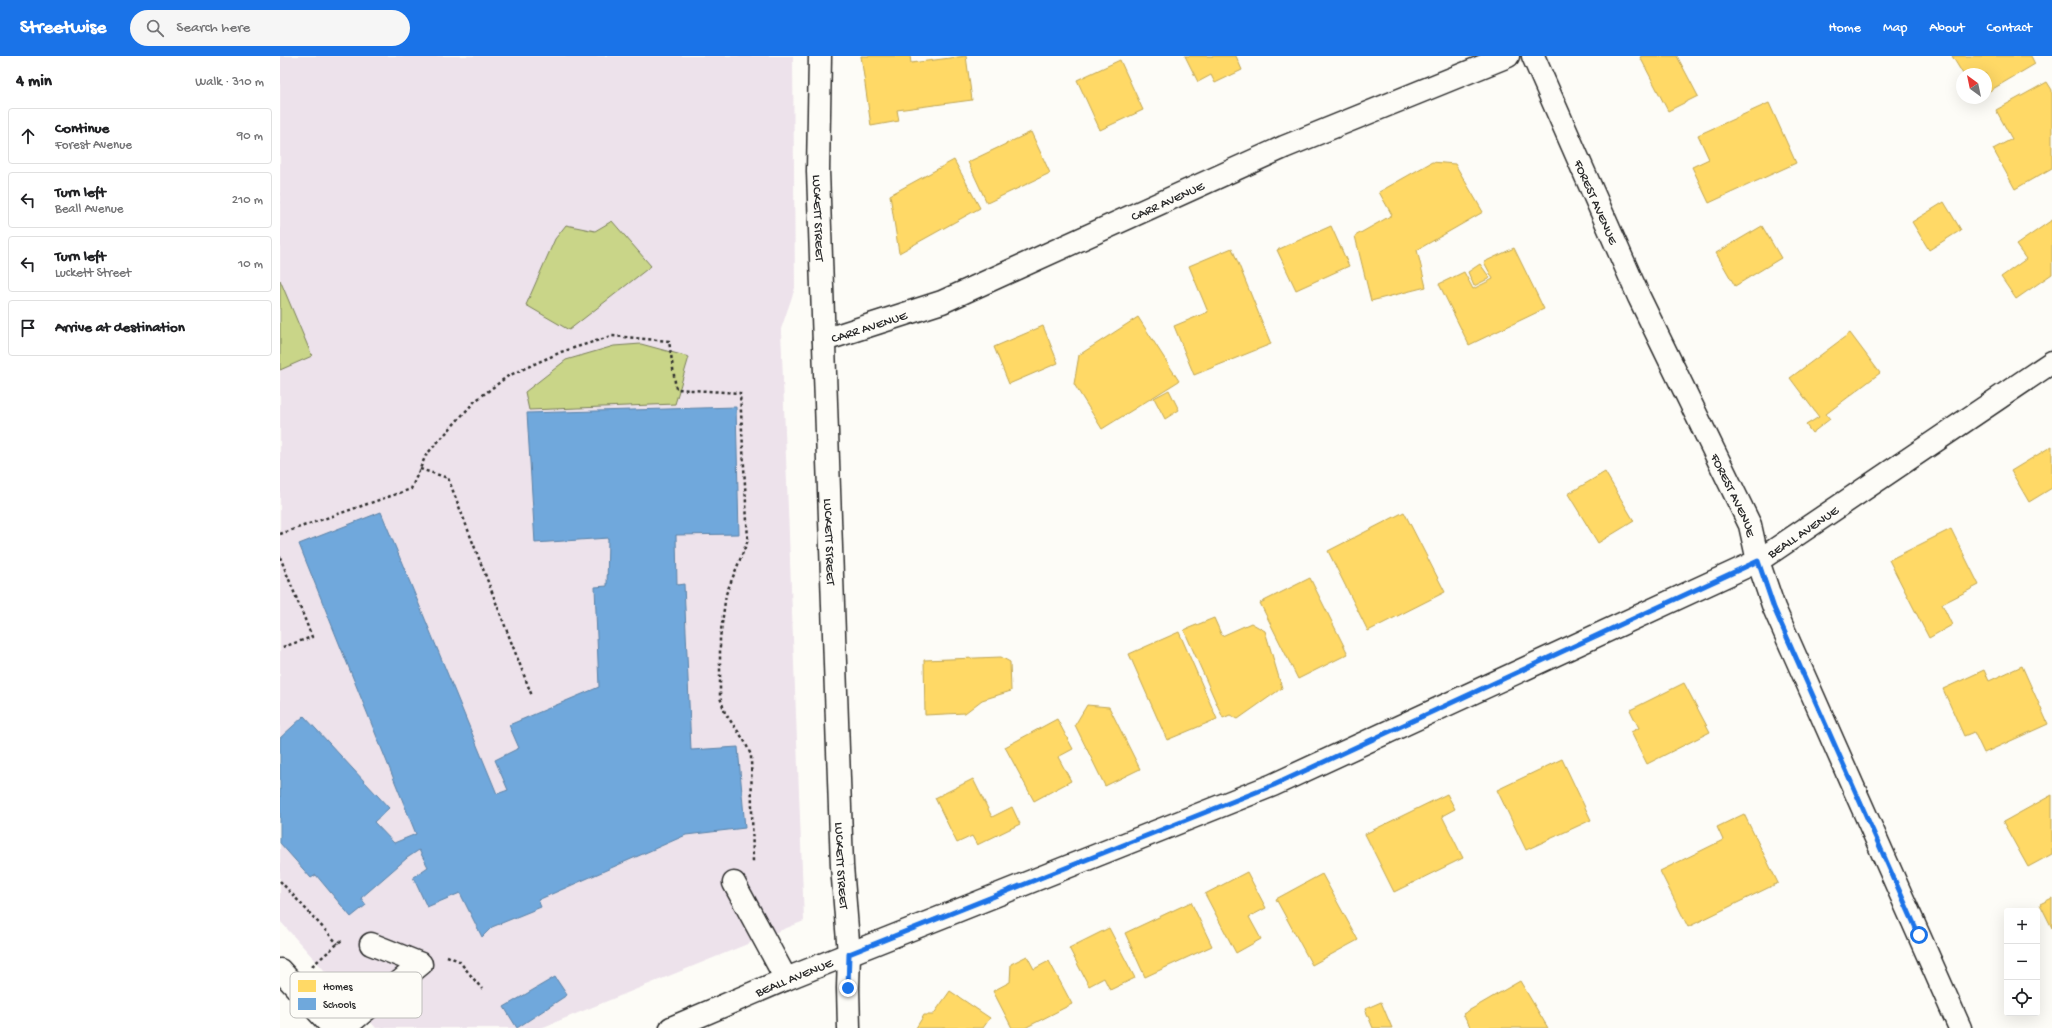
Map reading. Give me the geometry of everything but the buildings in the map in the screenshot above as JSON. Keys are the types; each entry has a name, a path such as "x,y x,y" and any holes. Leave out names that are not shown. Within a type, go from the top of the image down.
{"street":[{"name":"LUCKETT STREET","path":"820,56 818,170 842,866 849,954 849,1028"},
{"name":"CARR AVENUE","path":"824,340 942,302 1284,147 1508,56"},
{"name":"FOREST AVENUE","path":"1533,56 1639,297 1750,526 1758,561 1774,608 1960,1028"},
{"name":"BEALL AVENUE","path":"670,1028 786,979 1274,785 1758,561 2052,362"},
{"path":"734,883 786,979"},
{"path":"371,944 421,964 411,972"},
{"path":"280,970 290,981"},
{"path":"324,1018 333,1028"},
{"path":"344,1028 356,1018"}],"path":[{"path":"280,534 411,489 426,455 475,401 508,376 561,352 612,336 669,341 676,389 740,393 748,540 726,594 720,638 720,697 725,713 744,740 751,755 753,867"},
{"path":"420,469 448,478 532,696"},
{"path":"280,557 312,637 280,648"},
{"path":"280,881 338,944"}],"shaded area":[{"path":"280,56 793,56 795,288 781,329 804,921 541,1028 376,1028 367,1018 422,1018 422,972 326,972 280,921"}],"green space":[{"path":"612,221 651,266 569,330 526,305 555,239 566,225 595,231"},
{"path":"280,280 312,356 280,370"},
{"path":"641,344 689,357 675,404 529,410 525,392 566,360 614,346"}],"route":[{"path":"848,988 849,954 1274,785 1758,561 1774,608 1919,935"}]}
